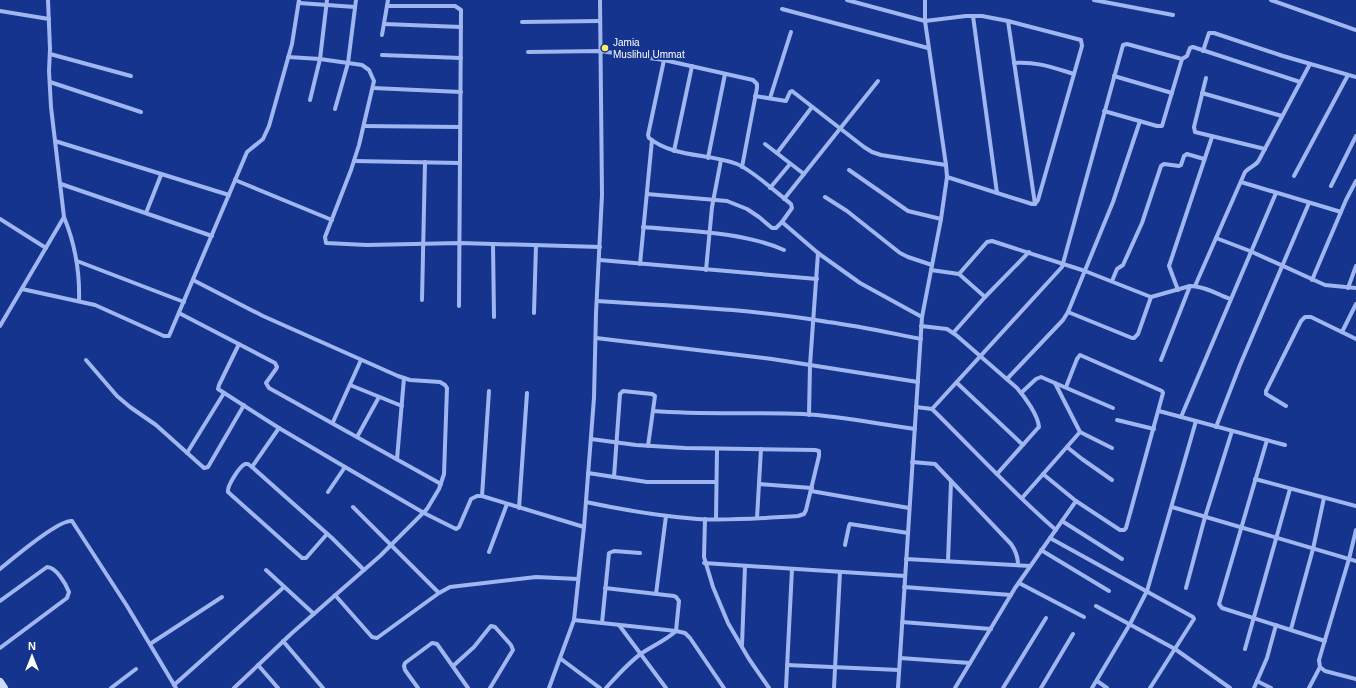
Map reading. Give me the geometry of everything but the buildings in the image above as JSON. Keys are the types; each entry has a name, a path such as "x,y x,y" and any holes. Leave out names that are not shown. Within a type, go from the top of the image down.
{"street":[{"path":"48,0 51,107 64,217 71,234 77,261 80,284 79,301"},
{"path":"336,108 348,63 356,0"},
{"path":"382,34 388,0"},
{"path":"549,688 561,659 574,620 584,527 591,439 602,195 600,0"},
{"path":"847,0 925,20 973,16 1008,22 1081,40 1082,46 1038,200 1035,204"},
{"path":"898,688 921,326 941,219 947,177 928,48 925,20 925,0"},
{"path":"1094,0 1173,16"},
{"path":"1271,0 1356,30"},
{"path":"22,289 95,305 166,337 170,334 247,152 263,139 267,132 288,57 299,1 327,2 355,7"},
{"path":"310,100 320,60 327,2"},
{"path":"387,6 455,6 461,10 459,306"},
{"path":"782,9 928,48"},
{"path":"0,11 49,19"},
{"path":"973,16 997,193"},
{"path":"522,22 600,21"},
{"path":"1008,22 1035,204"},
{"path":"384,24 462,26"},
{"path":"770,98 791,32"},
{"path":"1203,51 1207,36 1209,33 1214,33 1356,77"},
{"path":"932,409 1058,272 1063,263 1122,47 1125,44 1182,59"},
{"path":"1104,112 1160,127 1162,126 1182,59 1187,56 1192,47 1300,82"},
{"path":"528,52 600,51 664,60 753,80 757,84 742,167"},
{"path":"50,54 131,76"},
{"path":"382,55 461,58"},
{"path":"288,57 362,65 370,70 374,81 364,126 354,161 325,240 326,243 460,243 600,247"},
{"path":"647,194 713,199 738,205 759,217 772,228 776,228 782,222 792,208 791,204 742,167 720,160 674,151 649,138 648,135 664,60"},
{"path":"1014,63 1025,62 1042,64 1074,74"},
{"path":"1161,360 1192,286 1216,238 1241,182 1248,169 1258,163 1310,64"},
{"path":"674,151 692,66"},
{"path":"708,158 725,74"},
{"path":"1294,176 1348,75"},
{"path":"1114,76 1172,92"},
{"path":"1206,78 1193,130 1198,134 1265,149"},
{"path":"784,199 878,81"},
{"path":"50,82 141,112"},
{"path":"373,88 460,92"},
{"path":"755,96 786,101 790,92 792,91 872,152 881,155 946,165"},
{"path":"1202,93 1282,116"},
{"path":"777,153 812,107"},
{"path":"1007,379 1063,320 1068,312 1113,202 1140,121"},
{"path":"364,126 460,127"},
{"path":"1330,186 1356,136"},
{"path":"1178,290 1170,266 1212,137"},
{"path":"640,264 652,140"},
{"path":"55,141 229,195"},
{"path":"765,144 804,174"},
{"path":"1112,281 1117,269 1124,265 1142,223 1161,166 1164,164 1179,166 1181,165 1184,156 1187,154 1204,159"},
{"path":"706,270 713,199 720,160"},
{"path":"354,161 460,163"},
{"path":"422,300 422,244 425,162"},
{"path":"770,188 790,164"},
{"path":"849,170 908,211 941,219"},
{"path":"146,213 161,175"},
{"path":"947,177 1035,204"},
{"path":"235,180 332,220"},
{"path":"1312,280 1356,181"},
{"path":"1241,182 1341,212"},
{"path":"61,184 212,236"},
{"path":"1180,417 1276,193"},
{"path":"826,196 900,253 932,265"},
{"path":"1216,426 1240,365 1309,203"},
{"path":"0,326 64,217"},
{"path":"0,219 46,248"},
{"path":"782,222 818,253 860,283 922,317"},
{"path":"644,227 709,233 758,241 784,250"},
{"path":"1216,238 1250,251 1325,285 1356,288"},
{"path":"959,274 989,241 1063,263 1151,297 1192,286 1201,287 1230,299"},
{"path":"493,244 494,318"},
{"path":"534,313 536,245"},
{"path":"954,332 985,297 1029,252"},
{"path":"809,415 810,365 818,253"},
{"path":"600,260 816,279"},
{"path":"77,261 184,302"},
{"path":"1348,288 1356,266"},
{"path":"931,270 959,274 985,297"},
{"path":"193,280 263,316 361,360 410,380 440,382 445,385 446,388 444,474 434,500 424,513 392,544 283,641 234,688"},
{"path":"1068,312 1134,338 1138,334 1151,297"},
{"path":"597,301 694,307 814,320 920,339"},
{"path":"1342,332 1356,304"},
{"path":"179,313 240,344 276,365 276,369 266,383 269,388 333,422 441,484"},
{"path":"1286,406 1266,394 1266,391 1301,321 1305,317 1311,317 1356,339"},
{"path":"921,326 947,329 954,332 1021,393 1039,424 1037,429 997,474"},
{"path":"596,338 810,365 918,382"},
{"path":"240,344 218,387 224,393 279,428 424,513 455,528 458,528 471,499 473,497 482,496 584,527"},
{"path":"1043,474 1076,500 1120,530 1124,530 1159,411 1163,396 1162,391 1080,355 1076,358 1066,387"},
{"path":"86,360 117,396 156,425 204,468 208,467 244,406"},
{"path":"333,422 361,360"},
{"path":"397,459 404,378"},
{"path":"1021,393 1038,378 1044,378 1113,408"},
{"path":"957,382 1023,445"},
{"path":"1055,382 1080,432 1112,448"},
{"path":"350,385 402,406"},
{"path":"614,477 621,392 625,390 654,395 655,398 648,446"},
{"path":"482,496 489,391"},
{"path":"187,453 224,393"},
{"path":"519,508 527,393"},
{"path":"357,437 379,396"},
{"path":"916,407 932,409 1056,530"},
{"path":"653,411 691,414 809,415 915,429"},
{"path":"1159,411 1285,445"},
{"path":"1117,420 1154,429"},
{"path":"1092,688 1130,624 1147,591 1196,421"},
{"path":"252,467 279,428"},
{"path":"1186,588 1205,517 1232,431"},
{"path":"1022,498 1080,432"},
{"path":"586,502 627,511 705,519 802,515 806,510 819,456 818,451 648,446 591,439"},
{"path":"1267,440 1240,527 1219,604 1222,608 1325,641"},
{"path":"1067,447 1082,460 1112,480"},
{"path":"716,519 717,448"},
{"path":"758,518 761,449"},
{"path":"912,462 935,464 1011,544 1016,551 1018,565"},
{"path":"327,534 306,558 302,558 228,492 227,490 243,464 248,464 252,467 327,534 364,570"},
{"path":"328,492 345,467"},
{"path":"588,473 647,482 716,482"},
{"path":"1255,479 1356,506"},
{"path":"948,561 951,482"},
{"path":"759,484 811,490 910,508"},
{"path":"1245,649 1290,489"},
{"path":"1290,630 1313,549 1324,498"},
{"path":"955,688 1019,583 1076,500"},
{"path":"489,552 507,504"},
{"path":"353,507 392,544 439,593"},
{"path":"1172,507 1356,561"},
{"path":"656,594 666,516"},
{"path":"705,519 704,563 728,623 769,688"},
{"path":"0,569 36,541 66,521 72,521 128,606 175,687 284,587"},
{"path":"1062,521 1122,559"},
{"path":"845,544 850,524 908,533"},
{"path":"1309,688 1320,667 1319,660 1349,559 1356,530"},
{"path":"1050,538 1193,617 1194,619 1150,688"},
{"path":"1041,550 1108,591"},
{"path":"602,623 609,553 614,551 640,553"},
{"path":"906,558 1030,566"},
{"path":"704,563 905,576"},
{"path":"742,647 745,566"},
{"path":"0,601 47,567 51,567 55,570 69,592 67,598 0,648"},
{"path":"786,688 792,569"},
{"path":"266,570 314,614"},
{"path":"834,688 840,572"},
{"path":"335,595 374,638 380,637 439,593 450,587 520,578 550,577 578,579"},
{"path":"1019,583 1084,617"},
{"path":"904,587 1012,595"},
{"path":"605,588 674,596 678,599 679,607 676,631 640,654 621,671 606,688"},
{"path":"150,644 222,596"},
{"path":"1096,606 1175,649 1230,688"},
{"path":"1003,688 1046,618"},
{"path":"574,620 685,633 724,688"},
{"path":"902,622 991,629"},
{"path":"619,625 665,688"},
{"path":"1254,688 1267,658 1276,625"},
{"path":"452,666 474,647 490,626 495,627 511,645 513,650 490,688"},
{"path":"1041,688 1073,634"},
{"path":"283,641 323,688"},
{"path":"418,688 405,670 404,666 405,663 432,643 437,644 468,688"},
{"path":"900,658 970,663"},
{"path":"561,659 600,688"},
{"path":"258,665 278,688"},
{"path":"787,665 899,670"},
{"path":"1320,667 1325,671 1356,679"},
{"path":"111,688 136,669"},
{"path":"1097,681 1107,688"},
{"path":"1257,681 1271,688"},
{"path":"0,682 4,688"}],"place":[{"name":"Jamia Muslihul Ummat","path":"605,48"}]}
